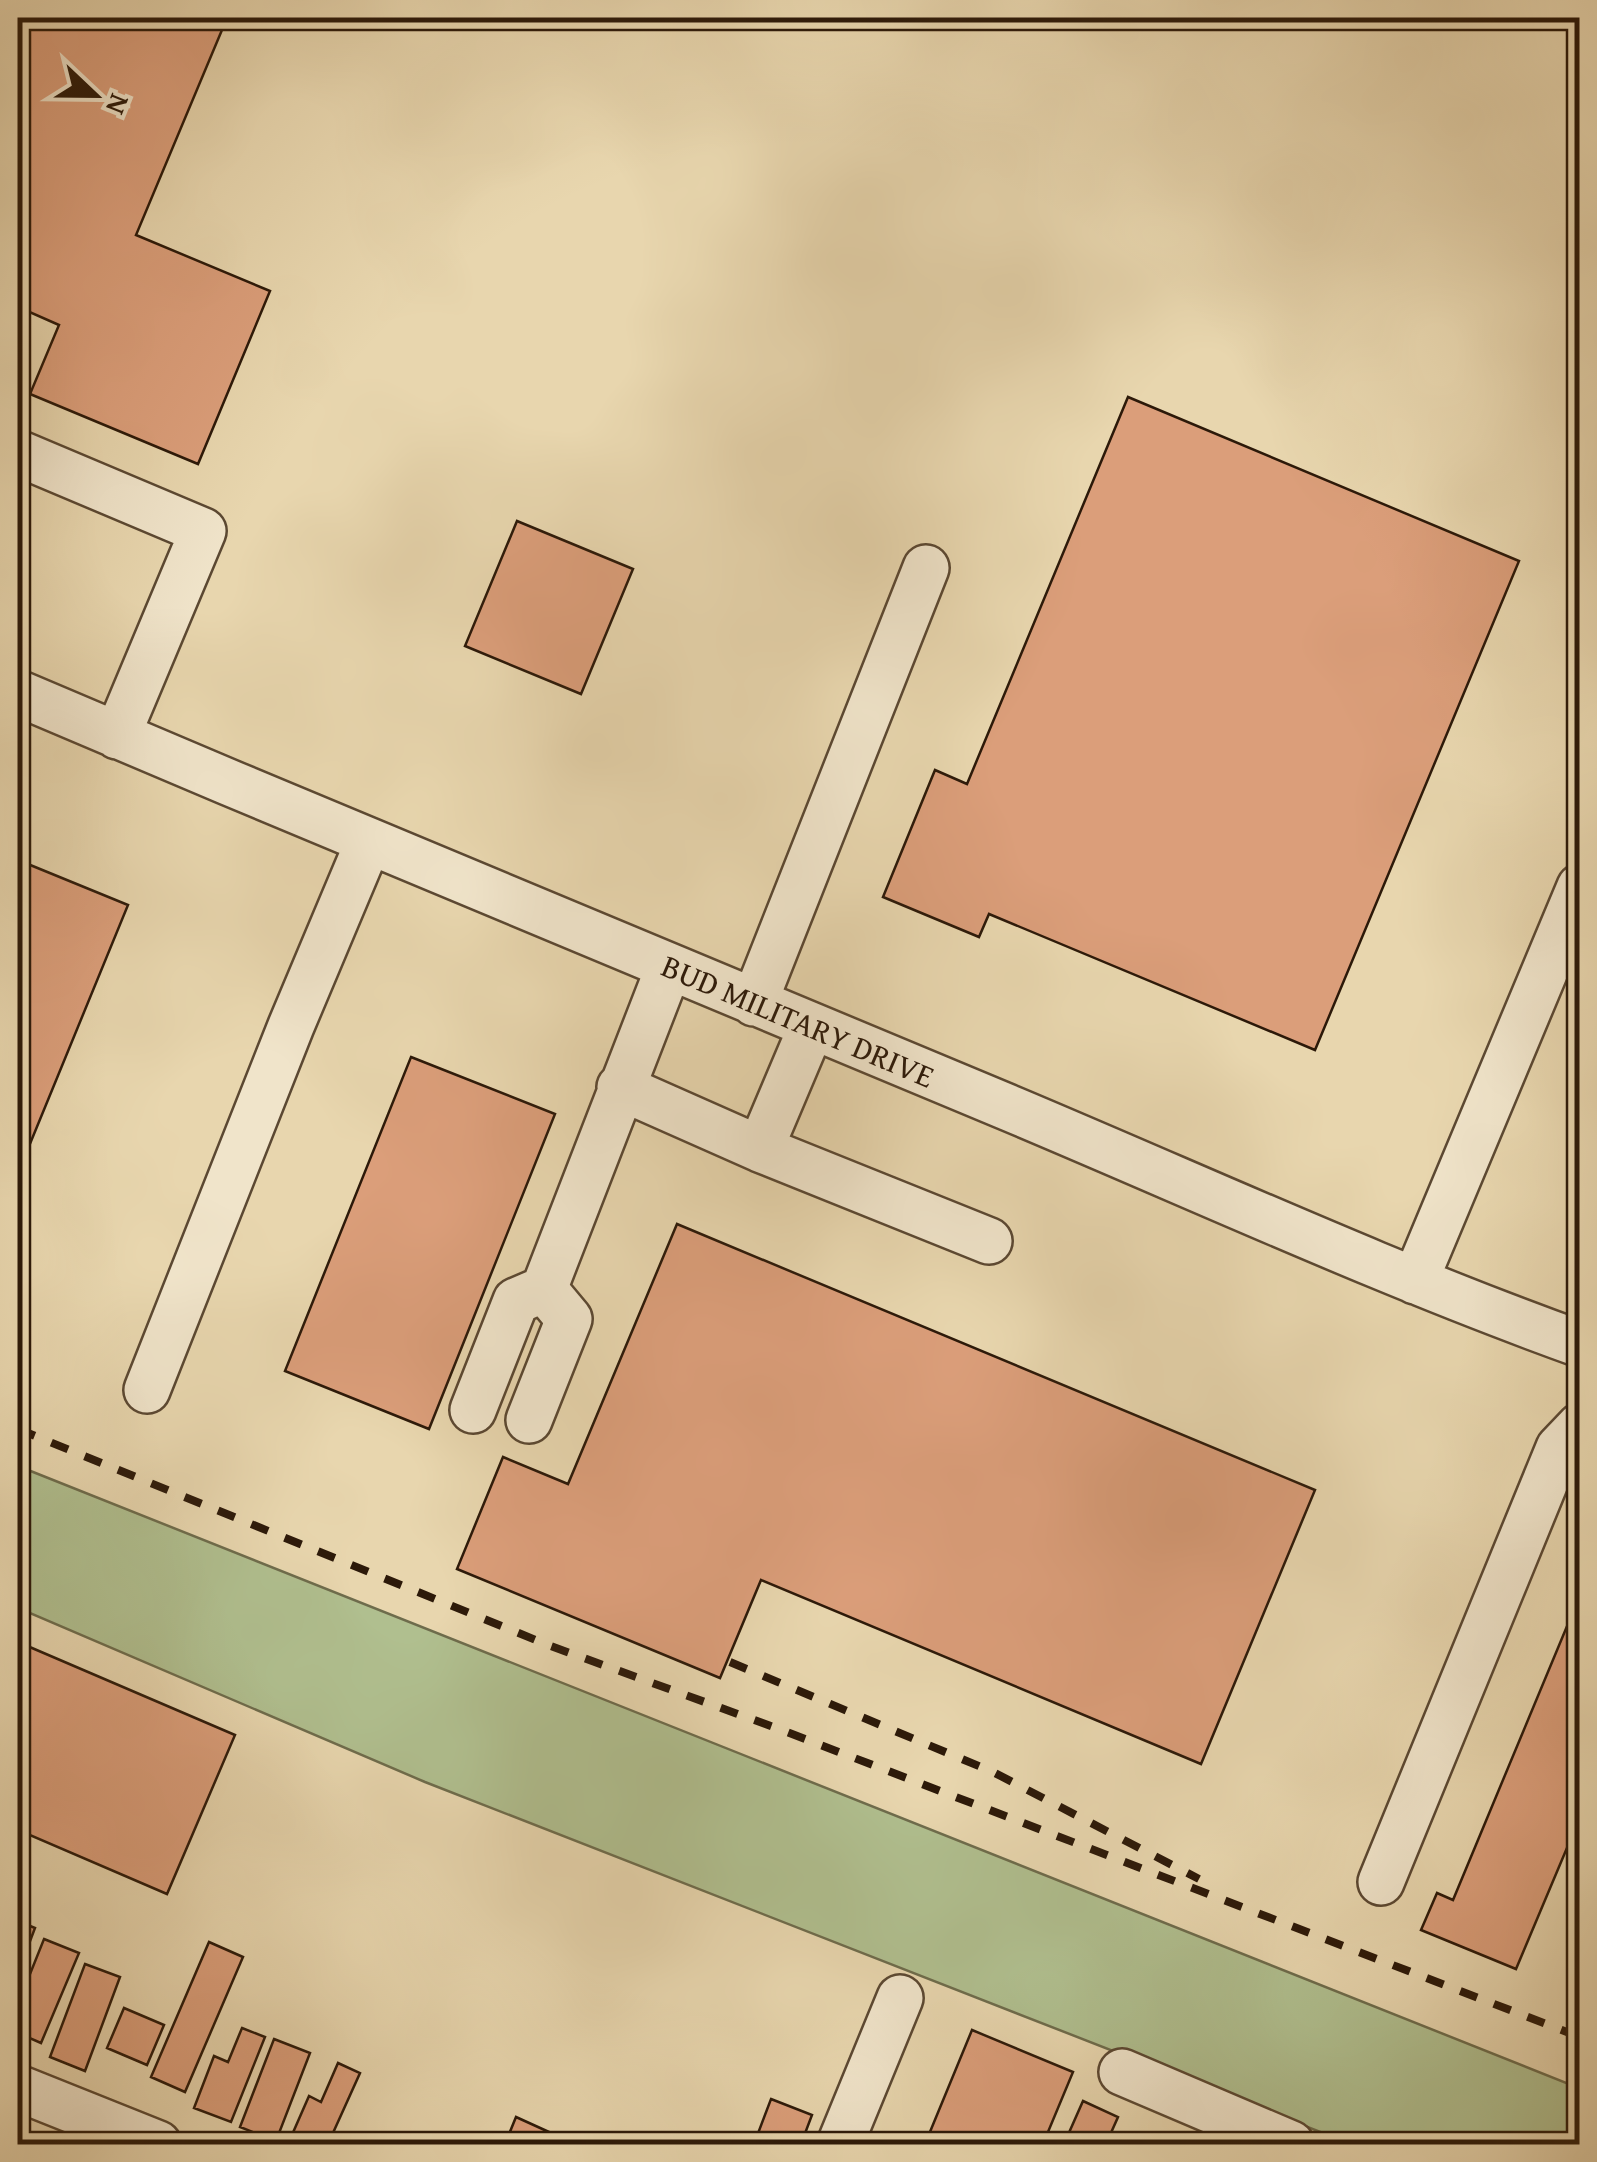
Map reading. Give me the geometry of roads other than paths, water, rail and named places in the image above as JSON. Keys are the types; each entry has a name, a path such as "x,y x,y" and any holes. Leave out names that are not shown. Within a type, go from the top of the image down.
{"street":[{"path":"18,454 203,531 117,736"},
{"path":"754,1002 926,568"},
{"name":"BUD MILITARY DRIVE","path":"18,693 1415,1282 1580,1344"},
{"path":"147,1390 368,842"},
{"path":"1415,1282 1580,887"},
{"path":"473,1410 516,1301 544,1288 669,967"},
{"path":"760,1149 812,1026"},
{"path":"620,1087 760,1149 988,1241"},
{"path":"529,1420 570,1319 544,1288"},
{"path":"1381,1882 1559,1448 1580,1426"},
{"path":"840,2144 900,1998"},
{"path":"1122,2072 1291,2144"},
{"path":"18,2088 158,2144"}],"railway":[{"path":"18,1429 548,1645 779,1729 1580,2037"},
{"path":"730,1662 993,1772 1199,1879"}]}
